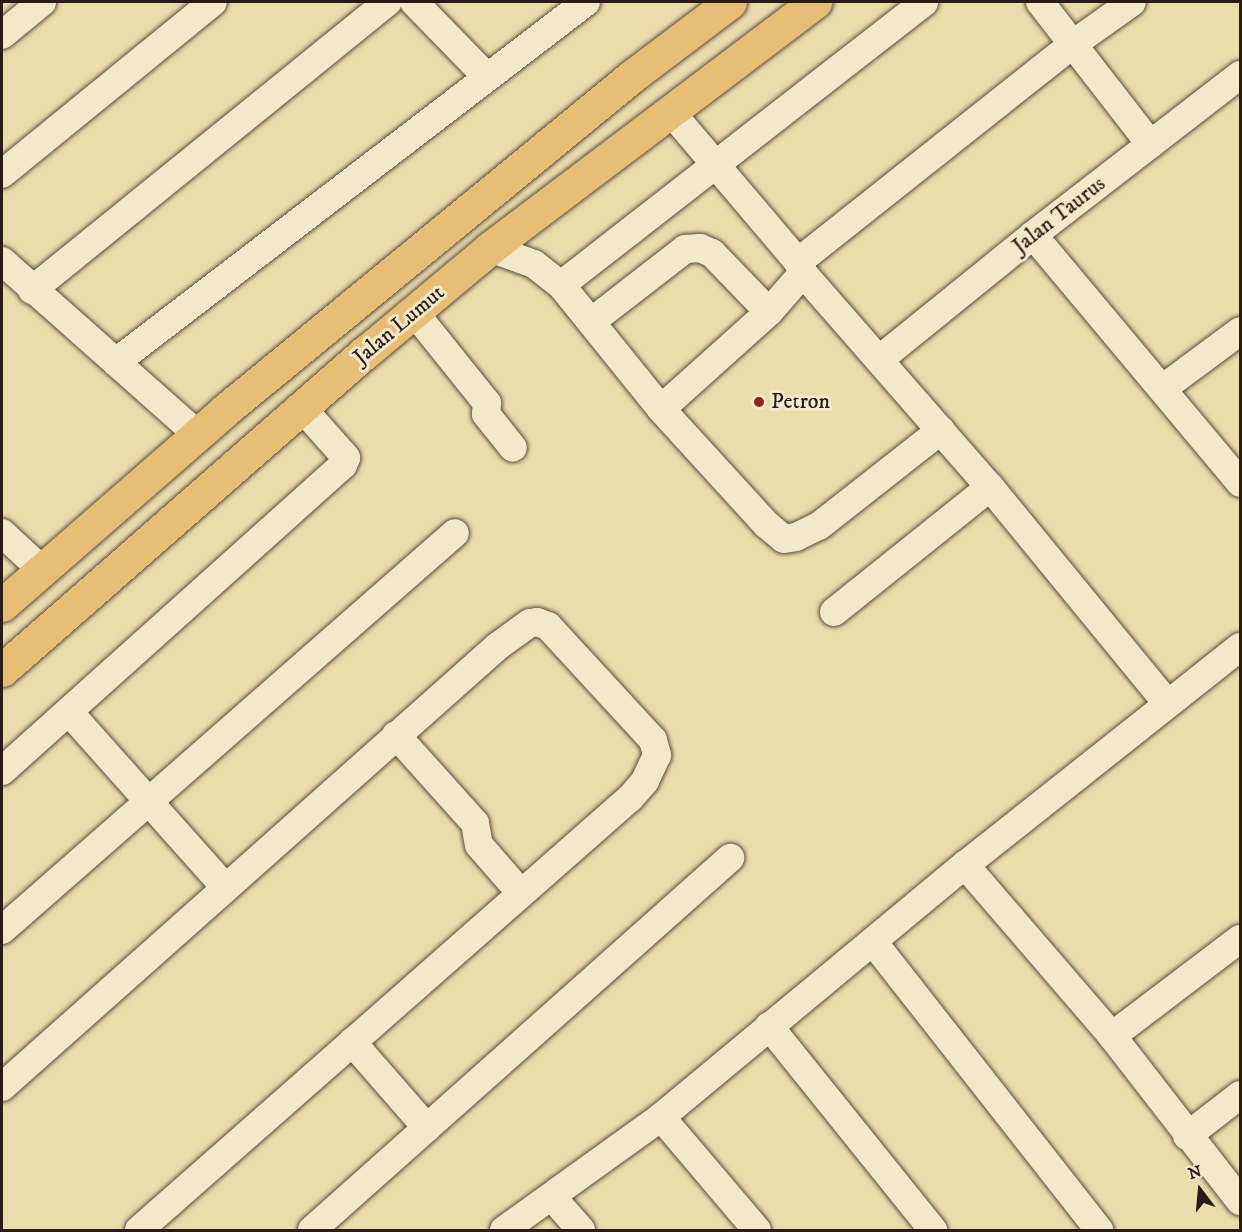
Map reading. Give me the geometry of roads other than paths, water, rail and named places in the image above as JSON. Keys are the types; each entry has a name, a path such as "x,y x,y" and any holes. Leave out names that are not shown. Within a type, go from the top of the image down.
{"main road":[{"name":"Jalan Lumut","path":"2,605 197,434 622,85 730,2"},
{"name":"Jalan Lumut","path":"2,670 490,248 815,2"}],"street":[{"path":"2,35 42,2"},
{"path":"2,174 213,2"},
{"path":"32,290 388,2"},
{"path":"414,2 486,76"},
{"path":"116,362 486,76 586,2"},
{"path":"561,285 924,2"},
{"path":"1040,2 1150,144"},
{"path":"661,409 769,312 801,268 1073,44 1132,2"},
{"name":"Jalan Taurus","path":"880,358 1033,235 1240,75"},
{"path":"670,111 801,268 990,487 1167,703"},
{"path":"1033,235 1240,483"},
{"path":"490,248 534,264 561,285 661,409 766,524 784,539 796,537 819,526 941,430"},
{"path":"591,322 686,249 700,248 712,253 769,312"},
{"path":"2,261 197,434"},
{"path":"414,312 488,403 486,414 513,448"},
{"path":"1162,389 1240,332"},
{"path":"2,771 343,465 346,458 303,409"},
{"path":"834,612 990,487"},
{"path":"2,533 42,570"},
{"path":"2,930 455,533"},
{"path":"4,1079 521,627 537,622 548,626 653,740 657,755 645,781 630,798 520,892 139,1230"},
{"path":"504,1230 661,1117 769,1026 874,943 965,865 1240,646"},
{"path":"69,712 225,886"},
{"path":"396,735 475,823 479,845 520,892"},
{"path":"312,1230 730,858"},
{"path":"965,865 1112,1036 1187,1136 1240,1201"},
{"path":"1112,1036 1240,939"},
{"path":"874,943 1099,1230"},
{"path":"769,1026 933,1230"},
{"path":"352,1042 427,1128"},
{"path":"1187,1136 1240,1095"},
{"path":"661,1117 757,1230"},
{"path":"552,1197 580,1230"}],"place":[{"name":"Petron","path":"759,402"}]}
